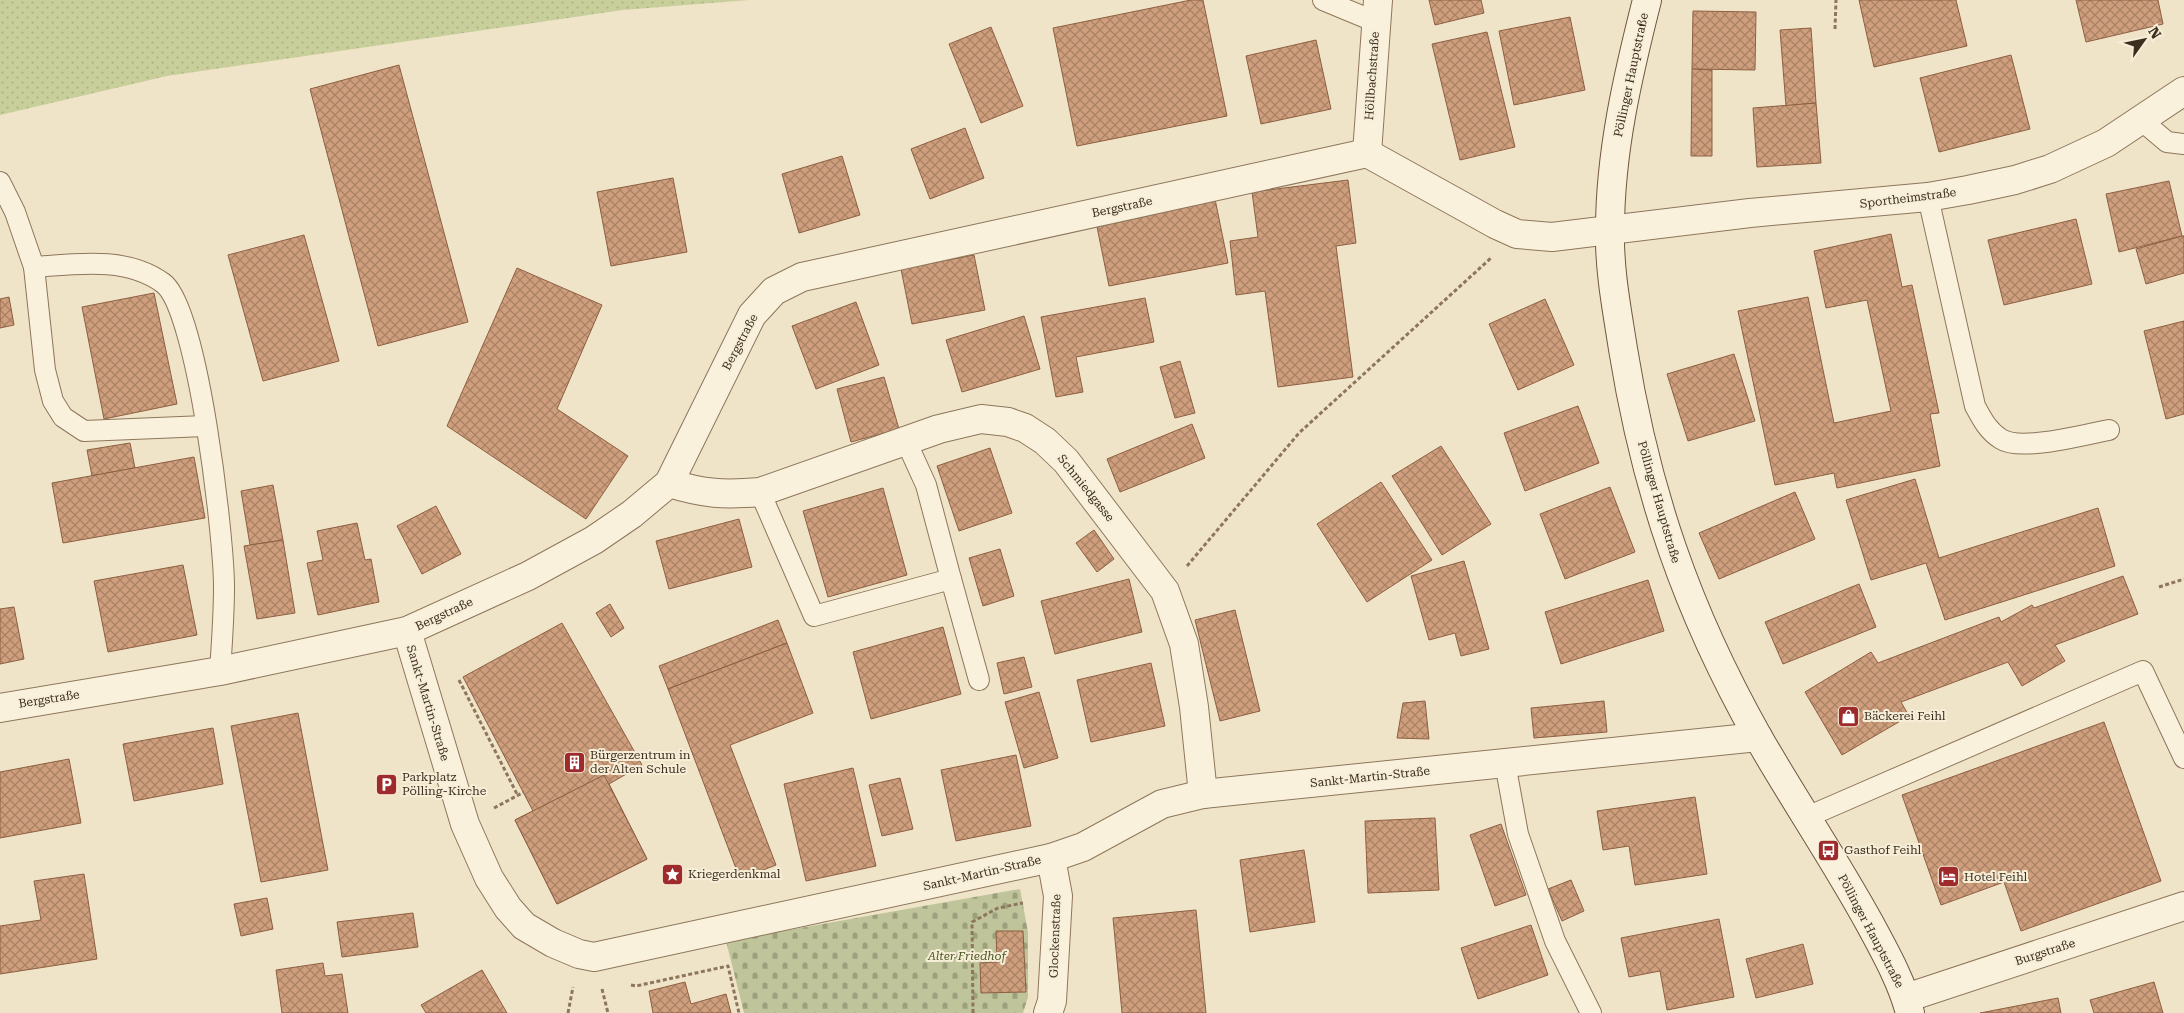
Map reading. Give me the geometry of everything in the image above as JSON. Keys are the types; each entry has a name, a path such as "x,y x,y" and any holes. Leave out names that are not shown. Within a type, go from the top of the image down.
{"street":[{"name":"Pöllinger Hauptstraße","path":"1647,0 1620,125 1610,231 1619,325 1632,401 1652,486 1670,547 1694,608 1758,738 1854,894 1908,1005"},
{"name":"Höllbachstraße","path":"1367,152 1377,11"},
{"name":"Sportheimstraße","path":"1610,231 1750,213 1928,197 2015,180 2050,169 2106,143 2184,91"},
{"path":"1367,152 1517,234 1552,237 1610,231"},
{"name":"Bergstraße","path":"0,708 220,671 407,631 528,576 594,540 632,514 669,483 752,315 774,291 802,277 1367,152"},
{"name":"Schmiedgasse","path":"669,483 701,493 731,495 760,492 939,429 981,419 1008,422 1025,428 1045,440 1066,461 1166,592 1184,644 1194,708 1203,794"},
{"name":"Sankt-Martin-Straße","path":"407,631 465,824 488,878 508,908 524,926 553,943 580,954 594,957 1051,858 1083,847 1162,804 1203,794 1758,738"},
{"name":"Glockenstraße","path":"1048,1013 1052,1001 1058,896 1051,858"},
{"name":"Burgstraße","path":"1908,1005 2184,906"}],"lane":[{"path":"1323,0 1377,11"},
{"path":"2141,120 2167,142 2184,144"},
{"path":"0,182 15,212 34,267 45,370 53,401 63,417 84,431 205,426"},
{"path":"1928,197 1976,406 1985,426 2003,441 2022,445 2109,430"},
{"path":"34,267 79,264 119,265 143,272 164,283 173,295 184,321 193,353 217,492 224,586 220,671"},
{"path":"906,441 926,485 979,680"},
{"path":"760,492 814,616 951,579"},
{"path":"1807,817 2143,671 2184,758"},
{"path":"1506,763 1518,834 1536,888 1555,941 1592,1013"}],"path":[{"path":"1835,29 1836,0"},
{"path":"1166,592 1299,433 1517,234"},
{"path":"2159,586 2184,579"},
{"path":"458,678 518,796"},
{"path":"503,803 524,792"},
{"path":"973,1013 972,922 998,908 1058,896"},
{"path":"627,984 636,986 728,966 739,1013"}],"green space":[{"path":"0,0 749,0 623,10 167,76 0,115"},
{"name":"Alter Friedhof","path":"1020,889 1028,932 1028,997 1023,1013 744,1013 726,941"}],"building":[{"path":"1191,0 1203,0 1227,116 1077,146 1053,28"},
{"path":"1429,0 1481,0 1484,13 1435,25"},
{"path":"1859,0 1956,0 1967,46 1874,67"},
{"path":"2076,0 2158,0 2163,24 2086,42"},
{"path":"1693,11 1756,12 1755,70 1692,69"},
{"path":"1570,17 1585,90 1514,105 1499,31"},
{"path":"991,27 1023,106 981,123 949,44"},
{"path":"1811,28 1816,103 1786,106 1780,30"},
{"path":"1487,32 1515,147 1460,160 1432,44"},
{"path":"1316,40 1331,109 1261,124 1246,56"},
{"path":"2011,55 2030,129 1939,152 1920,78"},
{"path":"399,65 468,322 378,346 310,89"},
{"path":"1692,69 1712,70 1712,156 1691,156"},
{"path":"1816,103 1821,163 1757,167 1753,108"},
{"path":"965,128 984,178 930,199 911,149"},
{"path":"842,156 860,215 799,233 782,174"},
{"path":"673,178 687,252 611,266 597,192"},
{"path":"1348,180 1356,243 1336,246 1353,377 1278,387 1265,291 1236,295 1230,241 1258,237 1252,192"},
{"path":"2169,181 2182,236 2119,252 2106,194"},
{"path":"1215,199 1228,263 1109,286 1096,222"},
{"path":"2076,219 2092,284 2004,305 1988,240"},
{"path":"1891,234 1902,287 1912,285 1939,413 1930,414 1940,466 1837,488 1834,473 1775,485 1738,311 1808,297 1834,423 1891,411 1867,300 1826,308 1814,251"},
{"path":"304,235 339,361 263,381 228,255"},
{"path":"2184,236 2184,273 2146,284 2136,249"},
{"path":"974,255 985,310 912,324 901,269"},
{"path":"517,268 602,305 557,409 628,456 586,519 447,426"},
{"path":"154,293 177,404 104,419 82,307"},
{"path":"9,297 14,325 0,328 0,299"},
{"path":"1145,298 1154,342 1076,357 1083,392 1056,397 1041,317"},
{"path":"1545,299 1574,365 1518,390 1489,324"},
{"path":"856,302 879,365 816,389 792,326"},
{"path":"1024,316 1040,369 962,392 946,340"},
{"path":"2184,321 2184,414 2166,419 2144,331"},
{"path":"1734,354 1755,421 1688,441 1667,374"},
{"path":"1180,361 1195,413 1175,418 1160,367"},
{"path":"884,377 899,429 851,442 837,389"},
{"path":"1578,406 1599,463 1525,491 1504,433"},
{"path":"1192,424 1205,458 1120,492 1107,459"},
{"path":"130,443 135,468 92,476 87,450"},
{"path":"1441,446 1491,524 1442,555 1392,476"},
{"path":"990,448 1012,513 959,531 937,466"},
{"path":"194,457 205,518 63,543 52,483"},
{"path":"1915,479 1939,558 2098,508 2115,566 1945,620 1926,563 1871,580 1846,500"},
{"path":"1381,482 1432,560 1367,602 1317,524"},
{"path":"273,485 283,540 250,545 241,491"},
{"path":"1610,487 1635,552 1565,579 1540,514"},
{"path":"883,488 907,575 828,597 803,511"},
{"path":"1795,492 1815,539 1719,579 1699,533"},
{"path":"436,506 461,554 422,574 397,526"},
{"path":"739,519 752,567 669,589 656,541"},
{"path":"357,523 365,560 371,559 379,602 318,615 307,563 323,560 317,531"},
{"path":"1094,530 1114,559 1097,572 1076,543"},
{"path":"283,540 295,613 257,619 244,546"},
{"path":"1000,549 1014,596 983,606 969,558"},
{"path":"1464,561 1489,649 1461,656 1455,633 1429,640 1411,576"},
{"path":"183,565 197,635 108,652 94,581"},
{"path":"2123,576 2138,614 2055,645 2065,661 2022,686 2008,662 1901,702 1909,716 1842,755 1805,692 1871,652 1878,663 1999,617 2001,622 2032,605 2034,608"},
{"path":"1129,579 1142,632 1055,654 1041,601"},
{"path":"1648,580 1664,631 1561,664 1545,612"},
{"path":"1859,584 1876,627 1783,664 1765,622"},
{"path":"610,604 624,628 611,637 596,613"},
{"path":"14,607 24,659 0,664 0,609"},
{"path":"1235,610 1260,711 1220,721 1195,620"},
{"path":"778,620 787,643 668,689 659,666"},
{"name":"Bürgerzentrum in der Alten Schule","path":"562,623 642,765 609,784 647,859 557,904 515,820 533,811 463,677"},
{"path":"943,627 961,694 871,719 853,652"},
{"path":"787,643 813,713 730,745 776,865 740,879 668,689"},
{"path":"1024,657 1032,687 1004,694 997,663"},
{"path":"1151,663 1165,726 1091,742 1077,680"},
{"path":"1039,692 1058,758 1024,768 1005,702"},
{"path":"1425,701 1429,739 1397,738 1403,703"},
{"path":"1604,701 1607,732 1534,738 1531,708"},
{"path":"298,713 328,870 261,882 231,726"},
{"path":"2104,722 2161,881 2021,931 2004,882 1941,905 1902,795"},
{"path":"213,728 223,784 134,801 123,744"},
{"path":"1016,755 1031,826 956,841 941,770"},
{"path":"69,759 81,823 0,838 0,772"},
{"path":"853,768 876,866 806,881 784,784"},
{"path":"604,775 647,859 557,904 515,820"},
{"path":"900,778 913,829 882,836 869,785"},
{"path":"1695,797 1707,874 1635,885 1629,846 1603,850 1597,811"},
{"path":"1435,818 1439,890 1368,893 1365,821"},
{"path":"1501,824 1526,895 1495,906 1470,835"},
{"path":"1304,850 1315,922 1250,932 1240,860"},
{"path":"84,874 97,959 0,974 0,926 41,920 34,881"},
{"path":"1571,880 1584,911 1562,921 1548,889"},
{"path":"267,898 273,929 241,936 234,904"},
{"path":"1196,910 1206,1013 1122,1013 1113,918"},
{"path":"413,913 418,947 342,957 337,922"},
{"path":"1719,919 1734,997 1667,1010 1660,971 1629,977 1621,938"},
{"path":"1531,925 1548,975 1478,999 1461,948"},
{"path":"996,931 1023,931 1026,992 981,993 980,963 997,962"},
{"path":"1803,944 1813,984 1756,998 1746,959"},
{"path":"323,963 325,976 342,974 348,1013 282,1013 276,970"},
{"path":"482,970 507,1013 426,1013 421,1005"},
{"path":"685,982 691,1004 726,994 731,1013 653,1013 649,991"},
{"path":"2154,982 2163,1013 2094,1013 2090,1000"},
{"path":"2058,998 2061,1013 1980,1013"}],"place":[{"name":"Bäckerei Feihl","path":"1848,716"},
{"name":"Bürgerzentrum in der Alten Schule","path":"574,762"},
{"name":"Parkplatz Pölling-Kirche","path":"386,784"},
{"name":"Gasthof Feihl","path":"1828,850"},
{"name":"Kriegerdenkmal","path":"672,874"},
{"name":"Hotel Feihl","path":"1948,877"}]}
